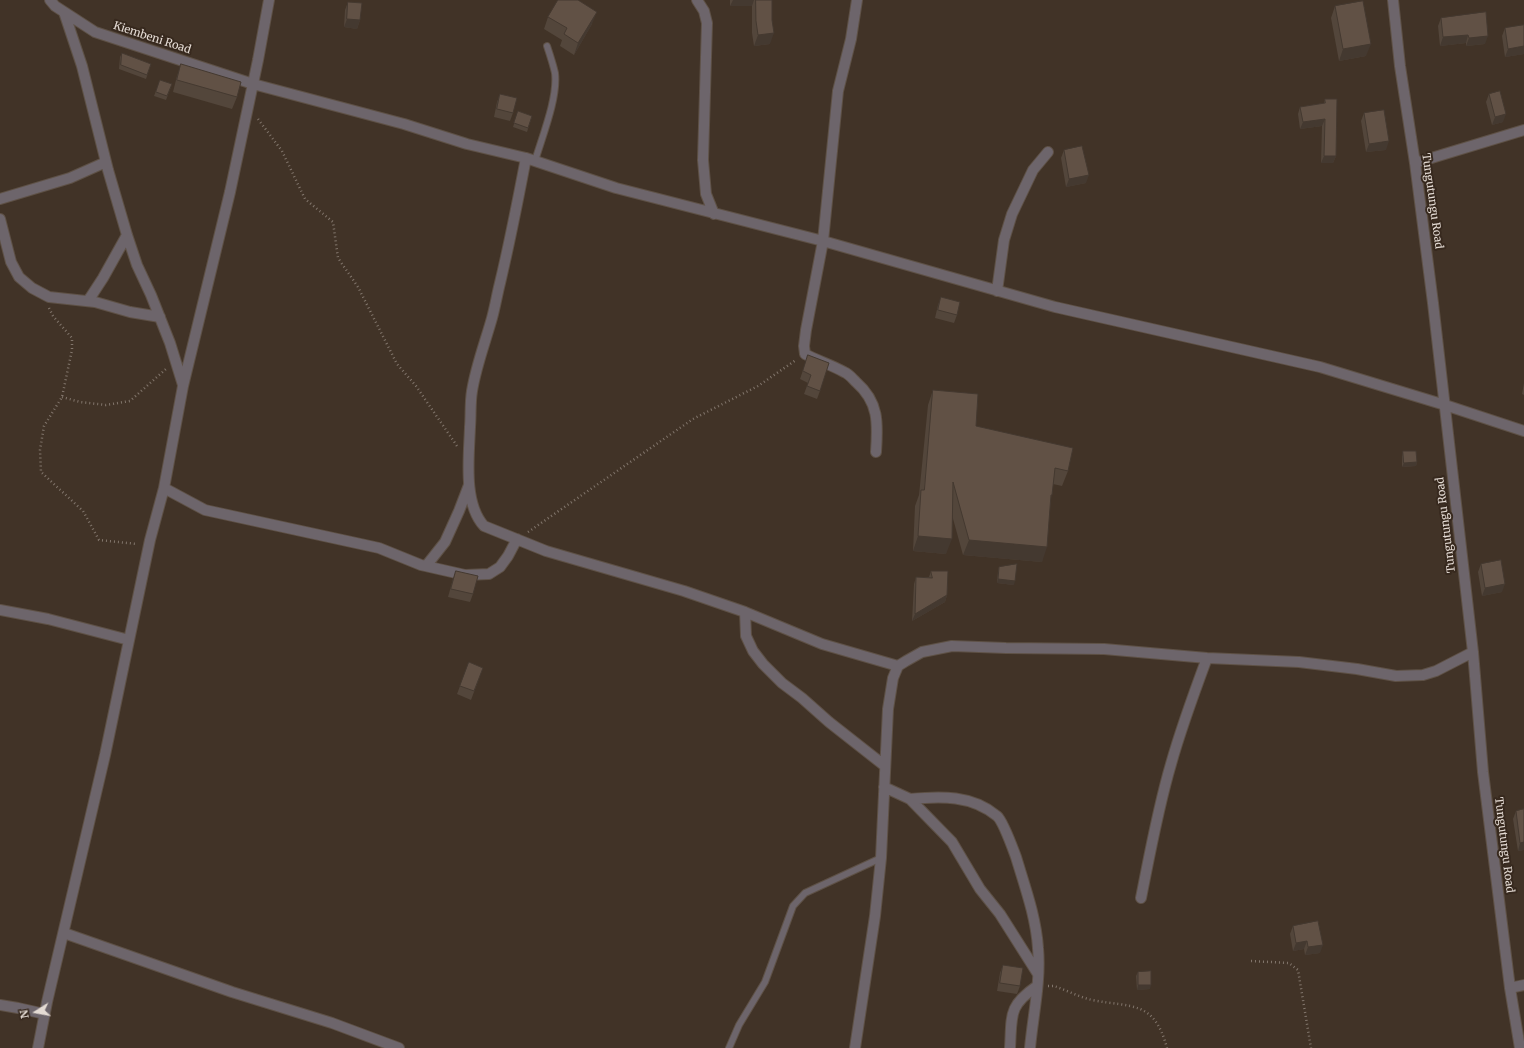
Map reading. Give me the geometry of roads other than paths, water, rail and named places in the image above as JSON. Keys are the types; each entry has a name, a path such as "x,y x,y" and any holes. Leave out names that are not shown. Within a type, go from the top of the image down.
{"street":[{"name":"Kiembeni Road","path":"50,0 55,6 95,32 253,84 404,124 467,144 530,160 616,188 823,241 1055,307 1129,325 1320,367 1524,431"},
{"path":"38,1048 100,778 129,640 164,488 183,386 230,192 269,0"},
{"path":"697,0 704,11 707,23 703,160 706,194 714,214"},
{"path":"856,0 851,39 838,90 823,241 808,316 804,346 805,354 846,372 866,390 872,401 878,423 876,452"},
{"name":"Tungutungu Road","path":"1393,0 1400,66 1415,163 1445,405 1473,652 1483,772 1510,988 1520,1048"},
{"path":"64,12 82,66 106,162 127,235 137,265 151,294 170,343 183,386"},
{"path":"1415,163 1524,130"},
{"path":"997,291 1004,240 1012,214 1033,170 1048,152"},
{"path":"530,160 492,318 480,354 471,392 469,460 470,483 474,510 478,519 484,526 546,551 684,591 744,612 822,644 898,666"},
{"path":"0,200 70,178 106,162"},
{"path":"0,219 11,262 19,277 32,288 49,297 88,301 130,312 160,317"},
{"path":"88,301 103,278 127,235"},
{"path":"426,566 445,542 470,483"},
{"path":"164,488 205,510 379,548 426,566 465,575 489,574 500,567 517,539"},
{"path":"0,610 48,619 129,640"},
{"path":"744,612 746,636 753,651 763,664 782,683 885,766"},
{"path":"855,1048 875,916 881,858 888,709 893,678 898,666 922,652 952,646 1006,648 1104,648 1207,658 1299,662 1358,669 1396,676 1423,675 1436,671 1473,652"},
{"path":"1141,898 1154,831 1171,763 1192,697 1207,658"},
{"path":"884,787 910,799 952,842 980,889 1000,914 1038,974"},
{"path":"910,799 935,797 960,799 982,806 999,817 1013,849 1031,908 1039,950 1037,986 1030,1048"},
{"path":"64,933 232,992 332,1022 399,1048"},
{"path":"1510,988 1524,985"},
{"path":"1010,1048 1011,1018 1014,1008 1019,1000 1037,986"},
{"path":"0,1006 45,1014"}],"lane":[{"path":"530,160 550,110 554,93 555,74 547,46"},
{"path":"729,1048 739,1025 765,982 793,906 805,893 881,858"}]}
